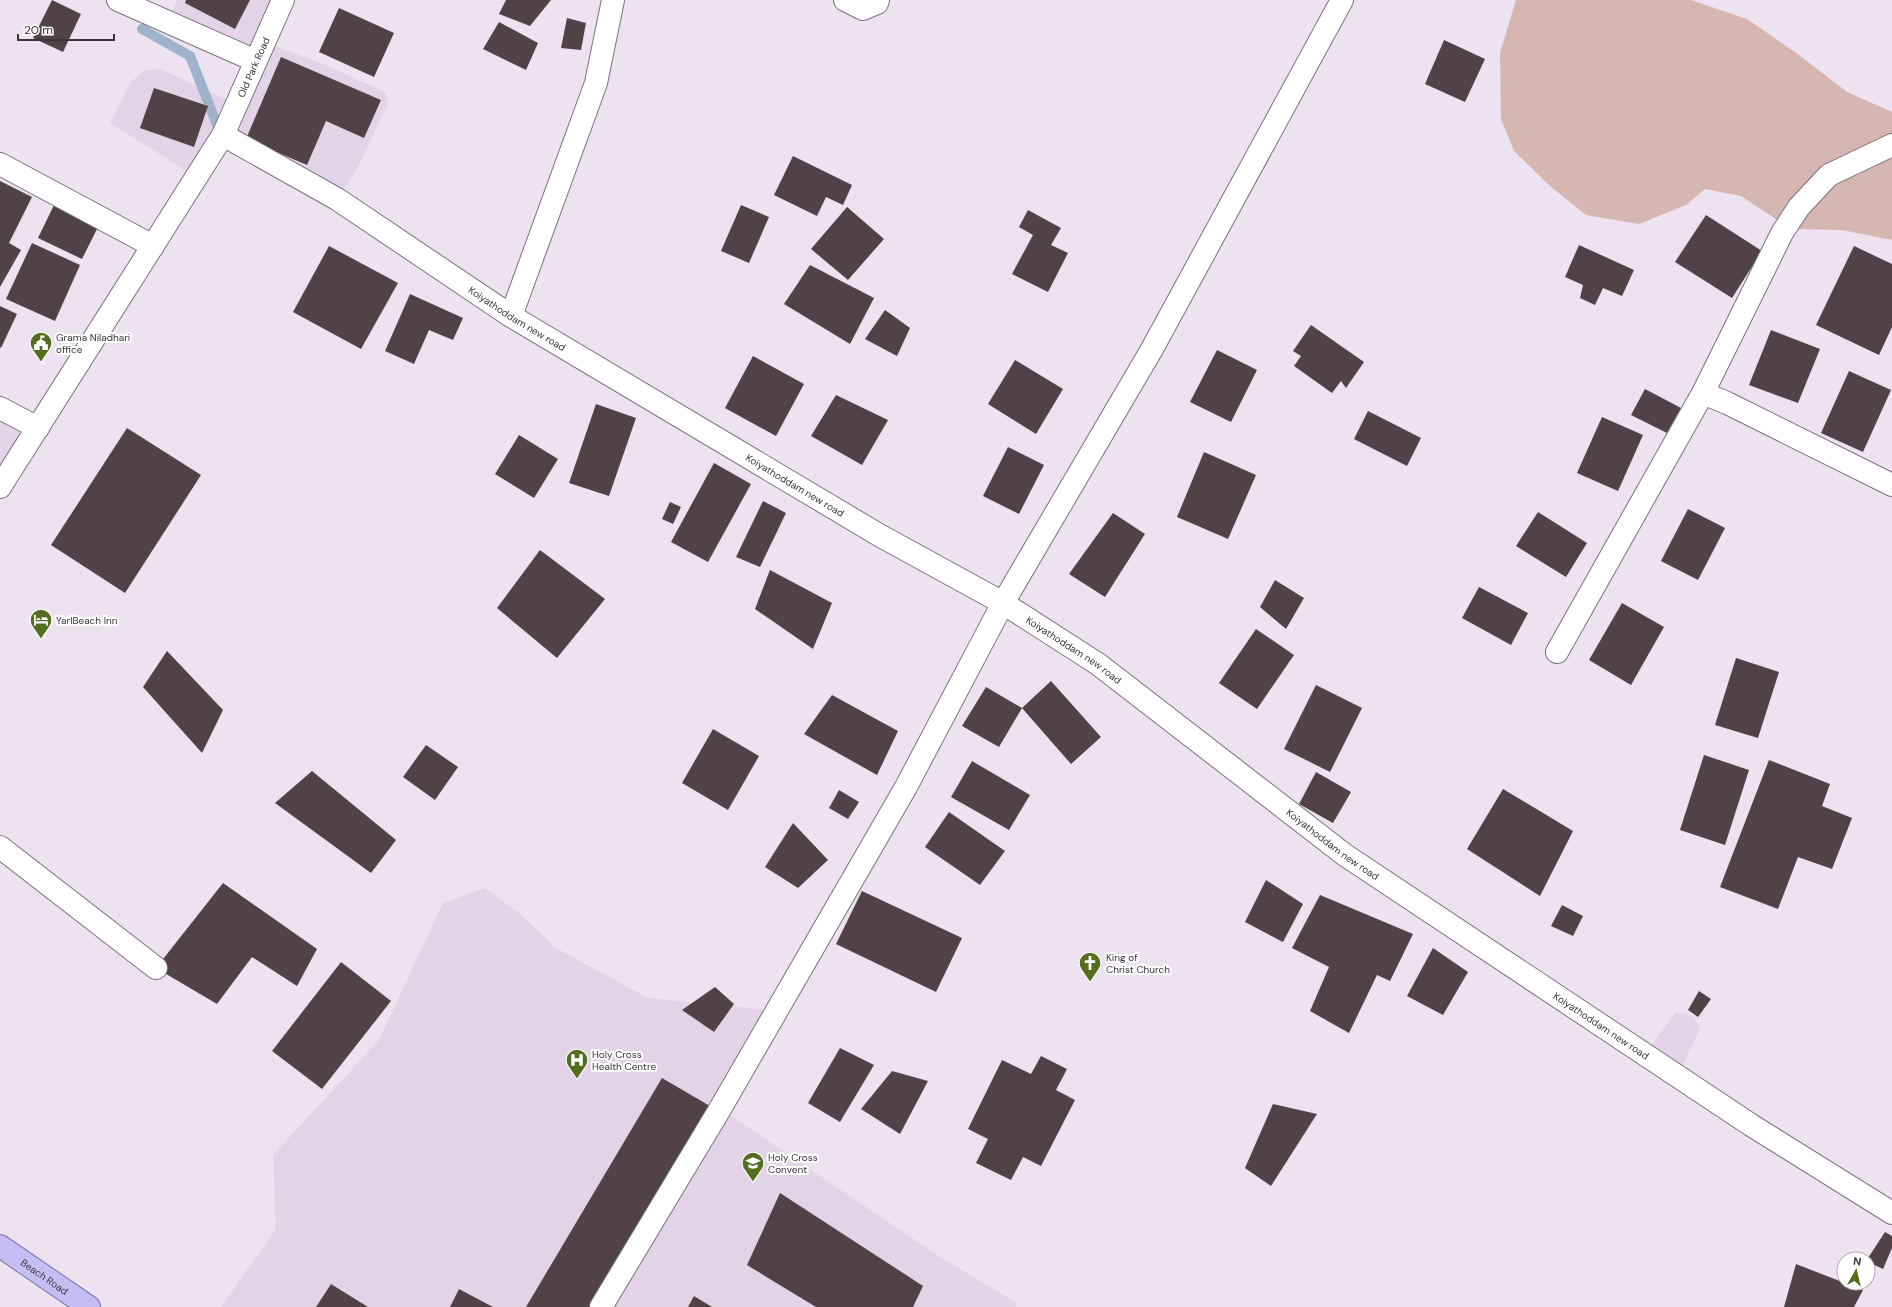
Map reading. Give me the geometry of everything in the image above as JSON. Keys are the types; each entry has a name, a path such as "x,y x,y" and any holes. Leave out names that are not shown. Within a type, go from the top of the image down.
{"main road":[{"name":"Beach Road","path":"0,1246 89,1307"}],"street":[{"path":"118,0 256,61"},
{"name":"Old Park Road","path":"0,487 223,135 283,0"},
{"path":"512,316 596,83 613,0"},
{"path":"845,0 863,9 877,3 878,0"},
{"path":"601,1307 720,1109 906,787 1003,603 1152,349 1342,0"},
{"name":"Koiyathoddam new road","path":"223,135 337,199 512,316 879,535 1003,603 1098,664 1350,858 1751,1125 1892,1213"},
{"path":"1557,652 1703,393 1782,233 1799,207 1829,175 1892,145"},
{"path":"0,164 152,246"},
{"path":"1703,393 1727,402 1892,485"},
{"path":"0,408 38,428"},
{"path":"0,847 156,968"}],"shaded area":[{"path":"177,0 283,0 264,42 326,65 386,93 388,103 357,169 337,199 223,135 195,176 110,123 130,83 144,71 160,69 236,104 256,61 168,21"},
{"path":"1516,0 1691,0 1747,19 1799,55 1847,92 1892,112 1892,240 1842,230 1791,229 1741,196 1705,189 1686,205 1639,224 1586,215 1550,186 1514,151 1501,119 1500,53"},
{"path":"0,408 38,428 0,487"},
{"path":"485,888 519,913 556,948 648,998 777,1011 721,1109 940,1257 1015,1302 1016,1307 368,1307 331,1284 316,1307 221,1307 276,1229 273,1155 379,1040 443,903"},
{"path":"1676,1012 1692,1016 1700,1028 1678,1076 1645,1054"}],"building":[{"path":"52,0 81,14 63,52 33,38"},
{"path":"186,0 250,0 235,29 185,3"},
{"path":"506,0 551,0 530,26 499,14"},
{"path":"339,8 394,33 374,77 319,52"},
{"path":"567,18 586,23 581,50 561,48"},
{"path":"499,22 538,43 526,70 483,49"},
{"path":"1444,40 1485,59 1465,102 1425,84"},
{"path":"281,57 381,100 364,138 326,121 307,165 246,139"},
{"path":"154,88 208,106 194,147 140,128"},
{"path":"793,156 852,185 843,205 826,197 817,216 774,195"},
{"path":"0,181 32,197 9,243 21,250 0,287"},
{"path":"55,203 99,225 82,259 38,238"},
{"path":"741,205 769,217 749,263 721,251"},
{"path":"847,207 884,239 848,280 811,249"},
{"path":"1028,210 1061,228 1051,245 1068,253 1048,292 1012,274 1033,235 1019,227"},
{"path":"1706,215 1762,251 1732,298 1675,262"},
{"path":"32,243 80,265 55,321 6,299"},
{"path":"1579,245 1634,270 1622,296 1603,288 1595,305 1580,298 1583,285 1565,277"},
{"path":"329,246 398,283 361,349 293,312"},
{"path":"1854,246 1892,264 1892,327 1879,355 1816,325"},
{"path":"810,265 874,298 850,344 784,304"},
{"path":"410,294 463,318 453,340 429,330 414,364 385,351"},
{"path":"0,306 17,314 1,348 0,347"},
{"path":"885,310 910,328 897,356 865,339"},
{"path":"1311,325 1364,362 1346,388 1341,381 1332,393 1294,366 1301,356 1293,351"},
{"path":"1771,330 1820,349 1798,403 1749,385"},
{"path":"1217,350 1257,370 1231,422 1190,402"},
{"path":"753,356 804,384 776,436 725,408"},
{"path":"1015,360 1063,389 1036,434 988,404"},
{"path":"1849,371 1891,390 1863,452 1821,433"},
{"path":"1645,389 1681,408 1667,433 1631,415"},
{"path":"836,395 888,420 862,465 811,436"},
{"path":"596,404 636,418 609,496 569,483"},
{"path":"1368,411 1421,438 1407,466 1354,439"},
{"path":"1602,417 1643,435 1618,491 1577,473"},
{"path":"127,428 201,475 125,593 51,545"},
{"path":"519,435 558,459 534,498 495,474"},
{"path":"1008,447 1044,465 1019,514 983,496"},
{"path":"1204,452 1256,475 1228,539 1177,517"},
{"path":"714,463 751,484 708,562 671,542"},
{"path":"763,501 786,513 760,567 736,557"},
{"path":"670,502 681,507 673,524 662,519"},
{"path":"1688,509 1725,528 1698,580 1661,561"},
{"path":"1538,512 1587,543 1566,577 1516,546"},
{"path":"1113,513 1145,534 1105,597 1069,574"},
{"path":"540,550 605,599 557,658 497,608"},
{"path":"770,570 832,603 813,649 755,609"},
{"path":"1275,580 1304,598 1286,629 1260,607"},
{"path":"1479,587 1528,613 1511,645 1462,618"},
{"path":"1622,603 1664,627 1631,685 1589,660"},
{"path":"1256,629 1294,655 1257,709 1219,683"},
{"path":"167,651 223,710 202,753 143,687"},
{"path":"1736,658 1779,672 1758,738 1715,725"},
{"path":"1051,681 1101,737 1071,764 1022,708"},
{"path":"1316,685 1362,708 1330,772 1284,749"},
{"path":"986,687 1022,708 999,747 962,726"},
{"path":"832,695 898,731 877,775 804,734"},
{"path":"713,729 759,756 728,810 682,783"},
{"path":"426,745 458,767 435,800 403,777"},
{"path":"1704,755 1749,770 1725,845 1680,830"},
{"path":"1769,760 1830,784 1822,806 1852,818 1832,869 1798,857 1778,909 1720,887"},
{"path":"972,761 1030,795 1009,830 951,797"},
{"path":"312,771 396,840 371,873 275,803"},
{"path":"1316,772 1351,792 1333,823 1299,804"},
{"path":"1503,789 1573,831 1540,896 1467,849"},
{"path":"839,790 859,802 848,819 829,808"},
{"path":"949,812 1005,851 980,885 925,847"},
{"path":"793,823 828,860 798,888 765,867"},
{"path":"1266,880 1303,904 1283,942 1245,922"},
{"path":"223,883 317,949 297,986 252,957 217,1004 156,968"},
{"path":"862,891 962,938 936,992 836,944"},
{"path":"1320,895 1413,934 1390,981 1377,975 1349,1033 1310,1011 1329,967 1292,948"},
{"path":"1562,905 1583,916 1573,936 1551,926"},
{"path":"1433,948 1468,972 1443,1015 1407,996"},
{"path":"341,962 391,1001 322,1089 272,1051"},
{"path":"715,987 734,1004 714,1032 682,1010"},
{"path":"1699,991 1711,999 1698,1017 1688,1010"},
{"path":"840,1048 874,1065 840,1122 808,1103"},
{"path":"1041,1056 1067,1069 1056,1090 1075,1100 1041,1166 1023,1157 1011,1180 976,1163 988,1139 968,1129 1002,1060 1031,1074"},
{"path":"892,1071 928,1081 900,1134 861,1109"},
{"path":"662,1078 715,1109 598,1307 526,1307"},
{"path":"1273,1104 1317,1114 1271,1186 1245,1168"},
{"path":"780,1193 923,1286 913,1307 816,1307 747,1265"},
{"path":"1885,1232 1892,1236 1892,1248 1883,1269 1876,1266 1876,1251 1873,1251"},
{"path":"1796,1264 1836,1280 1836,1291 1862,1291 1854,1307 1784,1307"},
{"path":"331,1284 368,1307 316,1307"},
{"path":"459,1289 493,1307 450,1307"},
{"path":"694,1296 712,1307 688,1307"}],"waterway":[{"path":"142,29 190,56 221,135"}],"place":[{"name":"Grama Niladhari office","path":"41,362"},
{"name":"YarlBeach Inn","path":"41,640"},
{"name":"King of Christ Church","path":"1090,982"},
{"name":"Holy Cross Health Centre","path":"577,1080"},
{"name":"Holy Cross Convent","path":"753,1182"}]}
